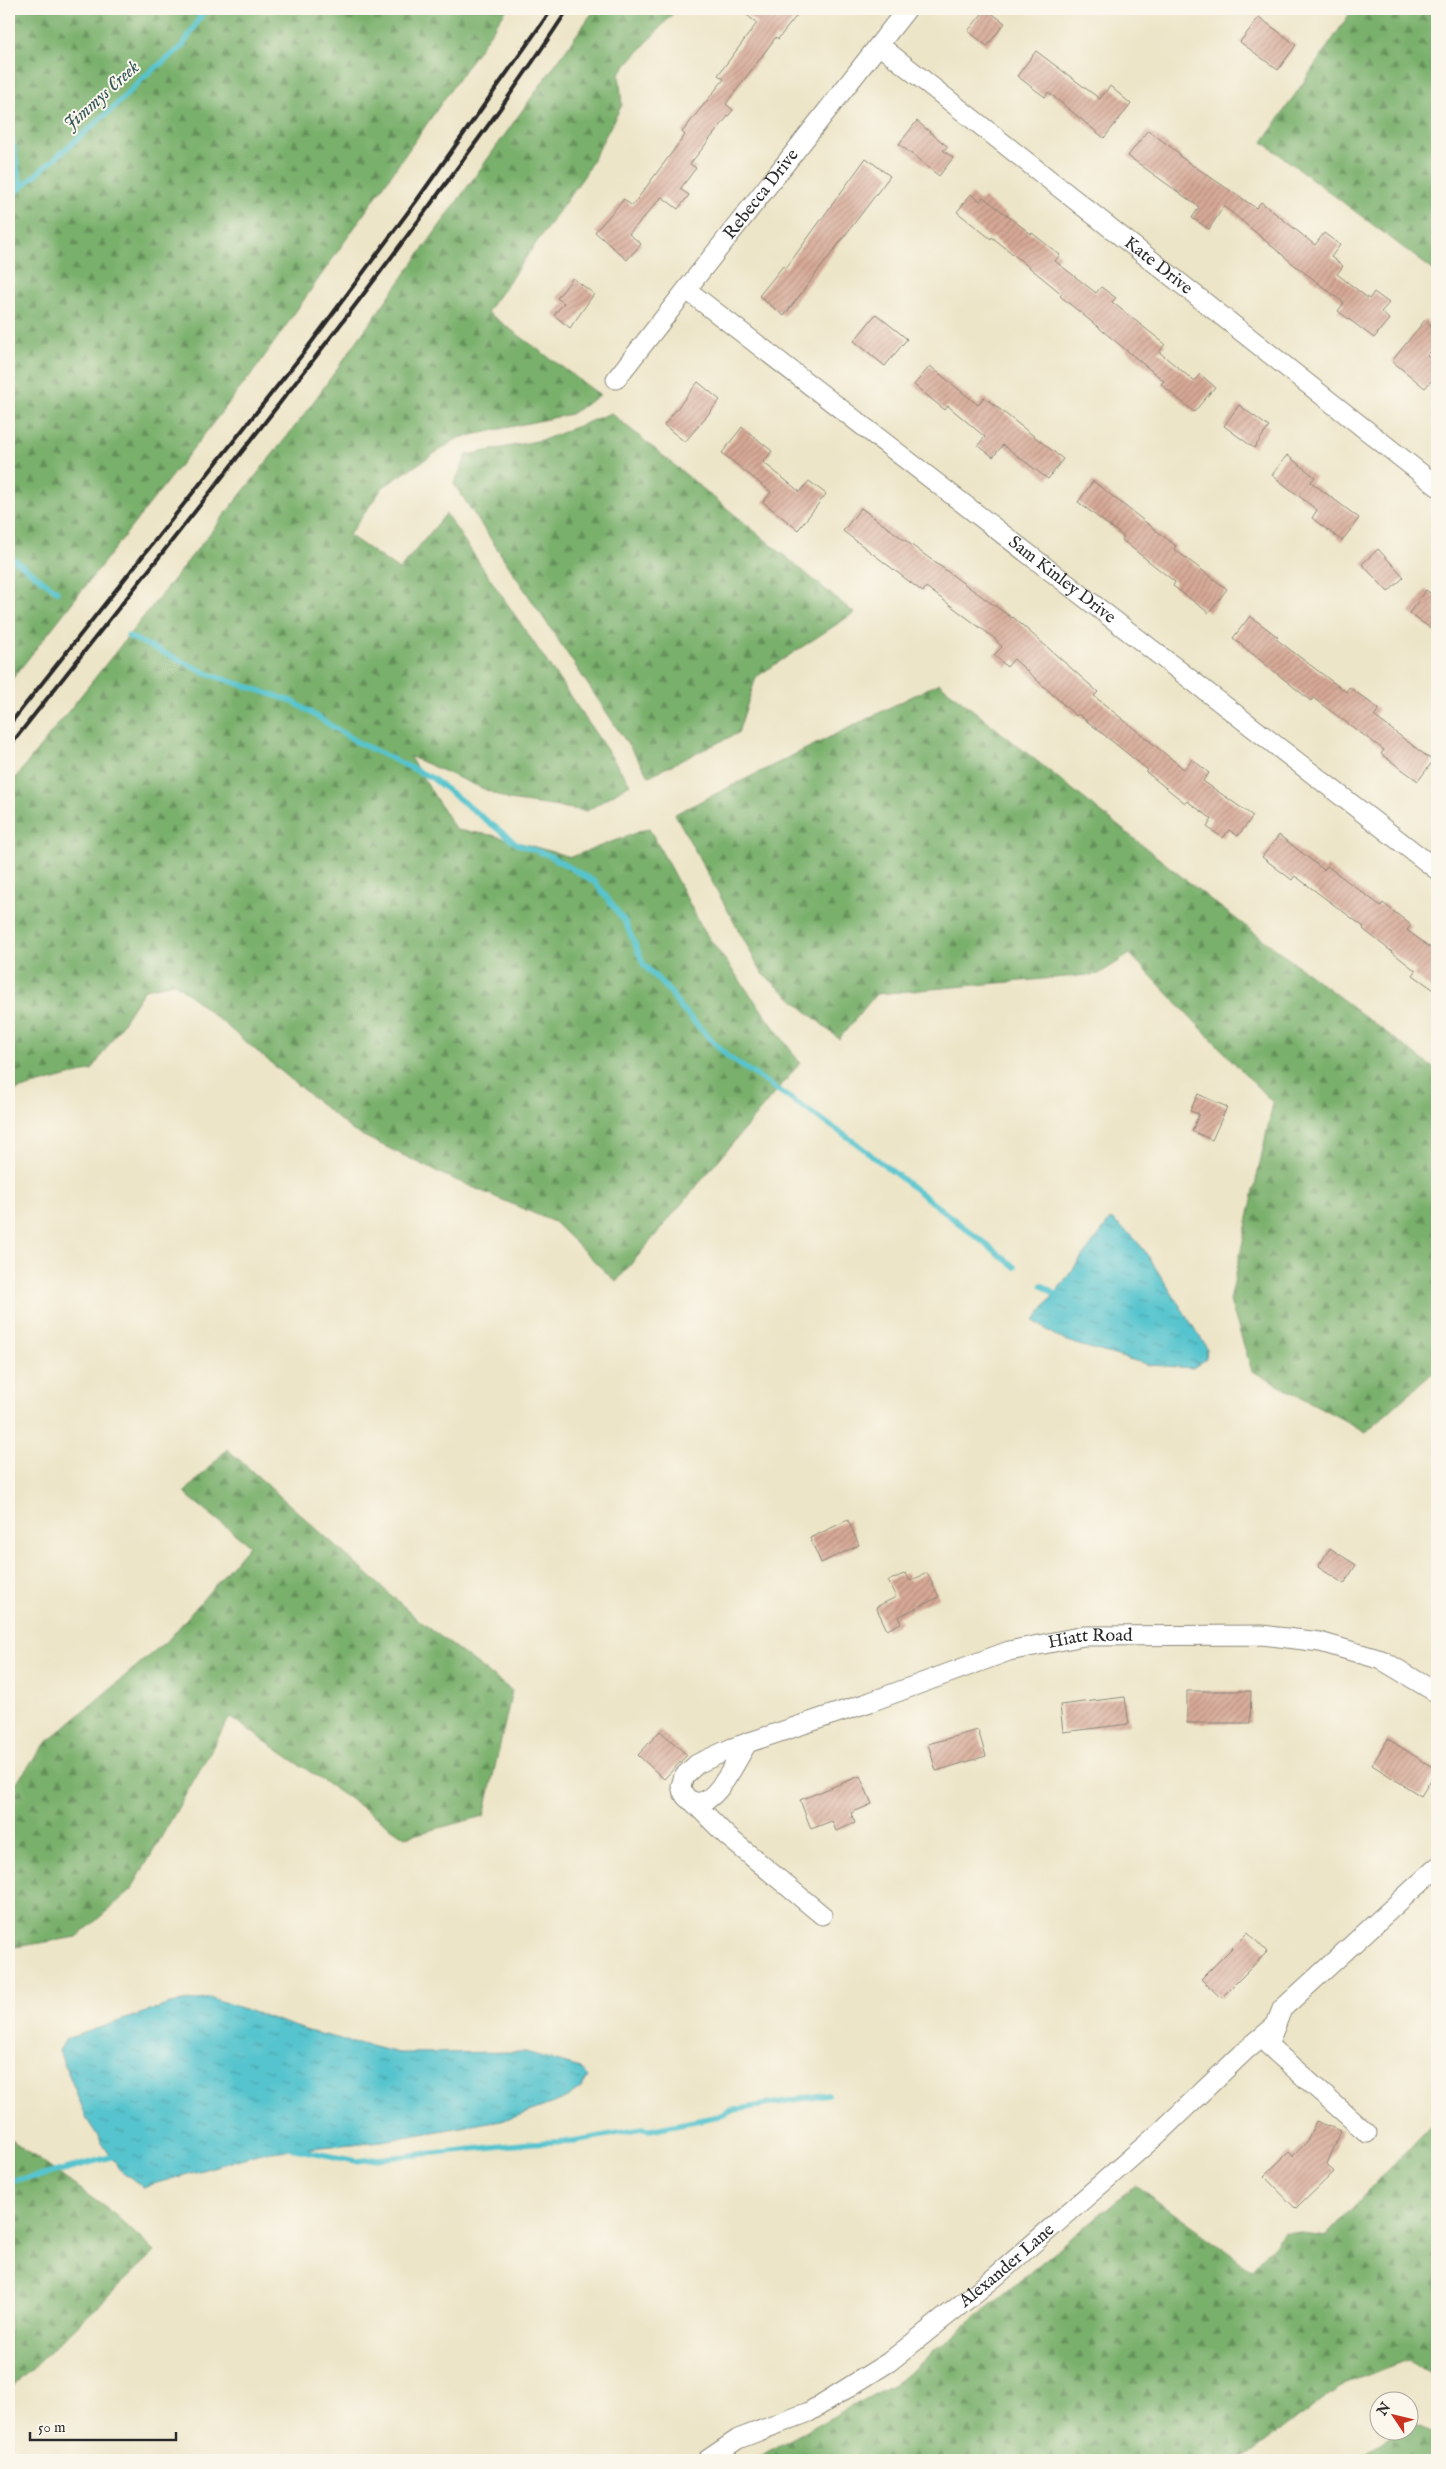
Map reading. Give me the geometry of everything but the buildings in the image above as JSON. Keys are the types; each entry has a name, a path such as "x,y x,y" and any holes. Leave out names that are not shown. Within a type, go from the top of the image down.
{"street":[{"name":"Rebecca Drive","path":"616,379 907,9"},
{"name":"Kate Drive","path":"879,45 1437,486"},
{"name":"Sam Kinley Drive","path":"687,290 1437,870"},
{"name":"Hiatt Road","path":"692,1801 682,1790 682,1782 687,1772 711,1757 748,1742 903,1690 1009,1651 1084,1636 1262,1635 1320,1642 1382,1660 1437,1693"},
{"path":"692,1801 701,1803 713,1797 748,1742"},
{"path":"692,1801 727,1836 822,1915"},
{"path":"1366,2133 1268,2045 1282,2009 1437,1867"},
{"name":"Alexander Lane","path":"707,2460 738,2439 809,2412 888,2362 995,2277 1158,2134 1246,2050 1276,2025"}],"green space":[{"path":"9,9 507,9 257,367 9,683"},
{"path":"595,9 677,9 619,73 622,105 584,176 487,312 600,395 571,414 458,438 383,487 349,535 399,570 446,514 630,784 587,811 509,800 409,756 456,830 492,835 571,857 649,828 704,931 800,1063 616,1282 554,1222 444,1175 353,1131 175,983 145,989 92,1070 9,1092 9,786 304,415"},
{"path":"1353,9 1437,9 1437,273 1263,142"},
{"path":"611,413 854,613 756,677 738,733 649,776 454,484 467,455 546,439"},
{"path":"939,683 1211,900 1437,1071 1437,1369 1366,1432 1252,1371 1230,1301 1273,1103 1130,954 1099,974 876,994 839,1039 762,973 675,814"},
{"path":"227,1449 420,1621 512,1691 484,1816 405,1837 230,1717 131,1890 77,1937 9,1948 9,1792 46,1743 171,1637 249,1545 184,1493"},
{"path":"1437,2118 1437,2377 1408,2361 1341,2386 1241,2460 752,2460 899,2381 1135,2185 1252,2270 1285,2231 1326,2236"},
{"path":"9,2138 114,2214 155,2252 9,2390"},
{"path":"1418,2426 1437,2436 1437,2460 1362,2460 1359,2456 1382,2442 1418,2442"}],"water":[{"path":"1111,1219 1132,1236 1144,1250 1207,1348 1206,1359 1193,1368 1150,1365 1082,1346 1057,1337 1034,1321"},
{"path":"212,1998 308,2031 399,2053 526,2052 580,2068 588,2077 581,2088 567,2098 512,2118 382,2141 261,2153 143,2187 119,2169 88,2121 59,2051 66,2039 170,2004"}],"waterway":[{"name":"Jimmys Creek","path":"9,198 112,109 145,76 182,47 205,9"},
{"path":"9,123 21,188"},
{"path":"9,556 57,591"},
{"path":"128,636 211,675 292,701 357,742 432,778 517,844 548,855 595,882 625,922 644,965 671,993 679,1006 727,1056 852,1140 1015,1267"},
{"path":"1042,1285 1054,1294"},
{"path":"285,2147 356,2161 532,2143 573,2141 642,2129 650,2130 719,2116 729,2111 828,2094"},
{"path":"9,2181 40,2176 118,2155"}],"railway":[{"path":"9,725 305,351 417,200 552,9"},
{"path":"9,747 343,321 481,136 568,9"}]}
